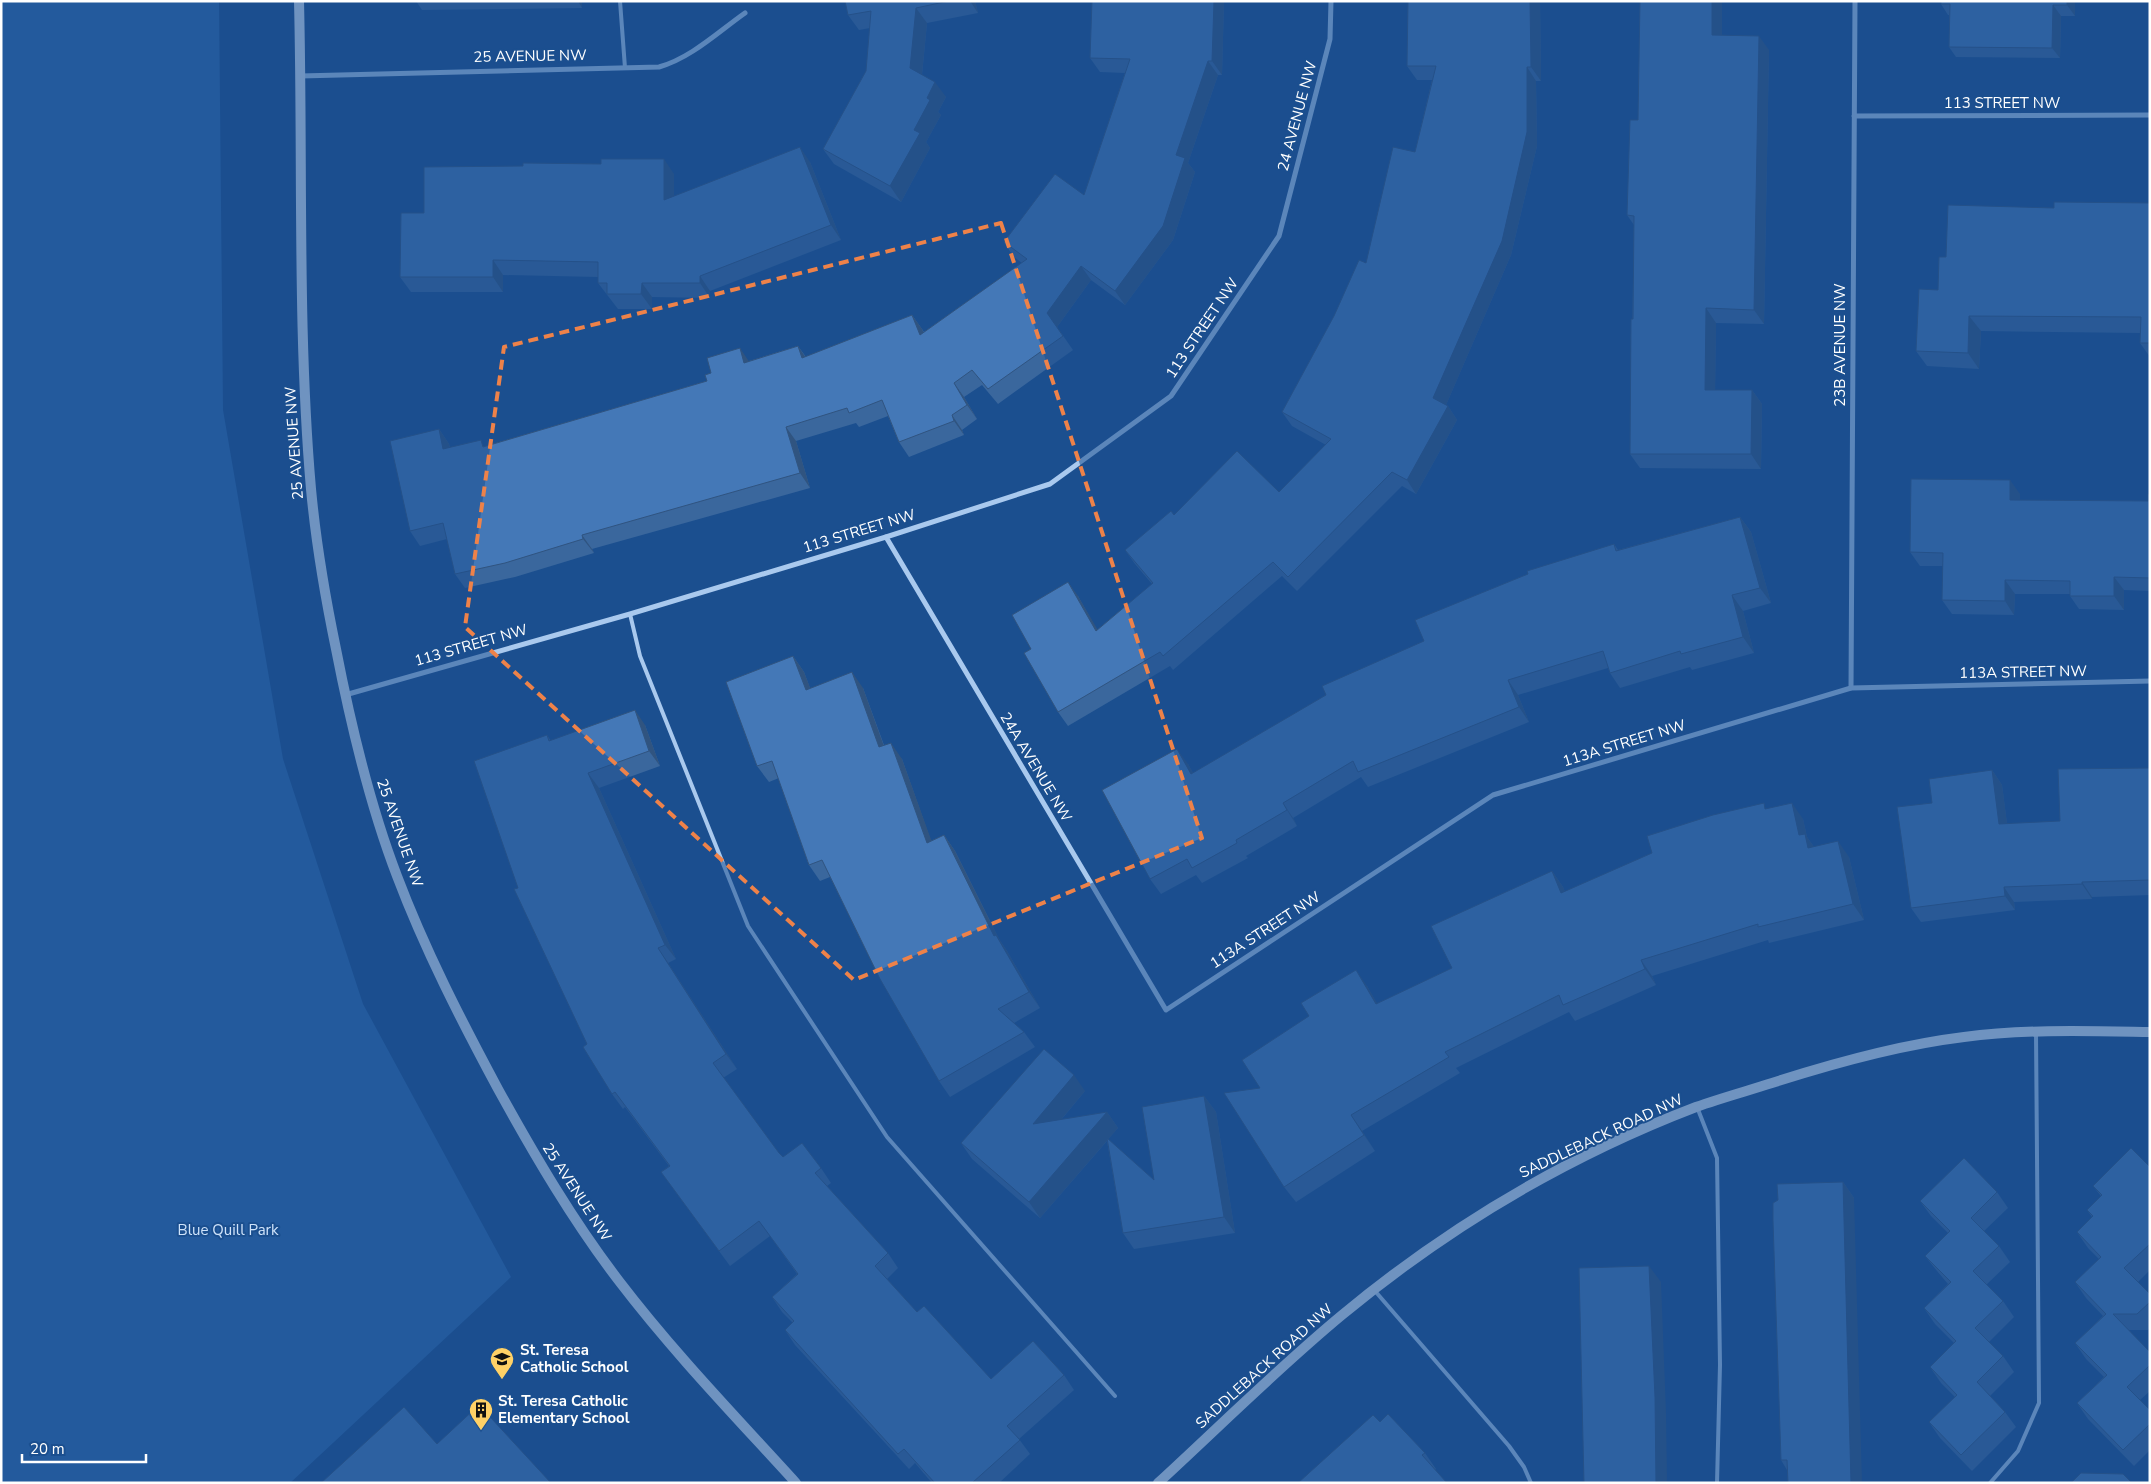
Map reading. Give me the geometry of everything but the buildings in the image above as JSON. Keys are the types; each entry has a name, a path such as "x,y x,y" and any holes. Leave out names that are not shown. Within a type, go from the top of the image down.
{"street":[{"name":"25 AVENUE NW","path":"299,1 306,425 311,492 321,572 345,695 377,816 401,885 434,964 543,1171 618,1280 678,1355 796,1483"},
{"name":"24 AVENUE NW","path":"1279,236 1330,40 1331,1"},
{"name":"23B AVENUE NW","path":"1851,688 1855,1"},
{"name":"25 AVENUE NW","path":"300,76 659,66 673,63 745,13"},
{"name":"113 STREET NW","path":"1854,116 2150,115"},
{"name":"113 STREET NW","path":"345,695 630,614 886,537 1050,484 1171,396 1279,236"},
{"name":"24A AVENUE NW","path":"886,537 1166,1010"},
{"name":"113A STREET NW","path":"1166,1010 1494,795 1851,688 2150,681"},
{"name":"SADDLEBACK ROAD NW","path":"1158,1483 1341,1315 1374,1290 1506,1198 1613,1143 1697,1107 1826,1065 1900,1048 1964,1037 2036,1031 2150,1032"}],"lane":[{"path":"620,1 625,68"},
{"path":"630,614 640,656 748,926 887,1138 1114,1396"},
{"path":"1990,1483 2018,1451 2039,1403 2036,1031"},
{"path":"1697,1107 1717,1158 1720,1364 1718,1483"},
{"path":"1374,1290 1509,1446 1524,1467 1531,1483"}],"highlighted area":[{"path":"1001,223 1202,838 854,980 465,627 504,347"}],"green space":[{"name":"Blue Quill Park","path":"1,1 219,1 223,410 283,759 363,1004 511,1277 290,1483 1,1483"}],"place":[{"name":"St. Teresa Catholic School","path":"502,1380"},
{"name":"St. Teresa Catholic Elementary School","path":"481,1431"}]}
